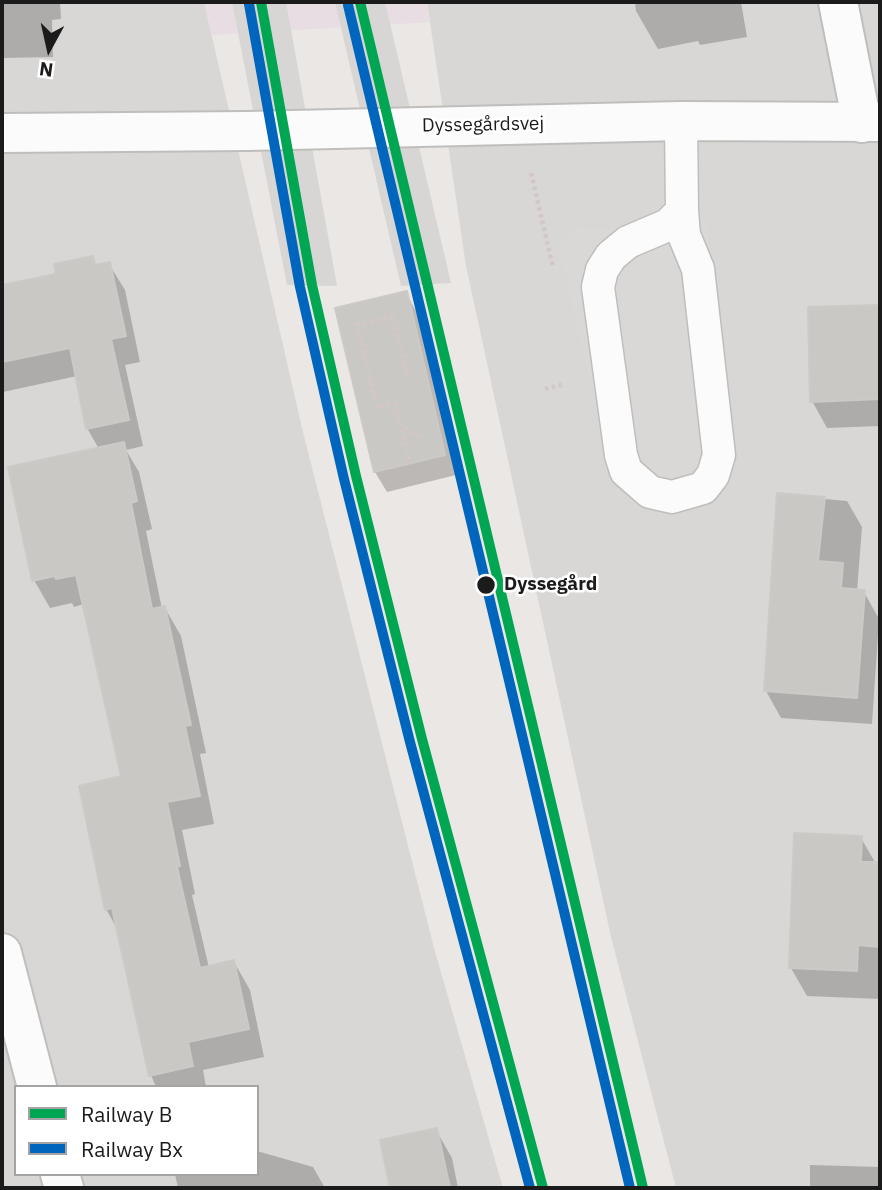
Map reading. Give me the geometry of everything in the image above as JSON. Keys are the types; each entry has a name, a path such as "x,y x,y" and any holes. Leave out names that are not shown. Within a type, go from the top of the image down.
{"street":[{"path":"838,2 871,122"},
{"name":"Dyssegårdsvej","path":"2,133 248,131 519,123 871,122"},
{"path":"2,953 36,1085"}],"lane":[{"path":"681,121 684,235 698,269 719,455 713,475 704,488 672,497 650,492 625,471 598,286 602,270 611,256 628,242 668,225 682,211"}],"path":[{"path":"519,123 554,272"},
{"path":"408,378 393,316 358,325 377,407 395,403 410,464"},
{"path":"400,423 423,439"}],"shaded area":[{"path":"2,2 204,2 303,432 434,948 503,1188 2,1188"},
{"path":"204,2 427,2 430,22 212,35"},
{"path":"427,2 880,2 880,1188 676,1188 611,937 466,266"},
{"path":"649,219 706,220 732,459 696,505 609,462 559,250 572,227 612,230"}],"pier":[{"path":"232,2 286,2 337,286 287,285"},
{"path":"335,2 385,2 451,283 401,286"}],"building":[{"path":"93,256 95,265 110,262 126,336 111,339 129,420 86,429 70,348 2,362 2,285 56,274 54,264"},
{"path":"407,291 445,455 374,472 335,308"},
{"path":"880,305 880,399 810,402 808,307"},
{"path":"124,442 137,501 131,503 152,609 165,606 191,725 185,726 200,796 167,802 180,866 177,867 200,968 234,960 249,1029 188,1042 193,1066 149,1076 112,908 105,910 79,786 121,776 76,575 32,581 8,467"},
{"path":"777,493 825,497 818,561 843,563 841,588 865,590 857,698 764,691"},
{"path":"794,833 862,836 861,862 880,862 880,947 858,945 857,971 789,968"},
{"path":"437,1128 450,1188 390,1188 380,1140"}],"rail line":[{"name":"B","path":"261,2 312,285 356,476 422,739 543,1188"},
{"name":"B","path":"360,2 643,1188"},
{"name":"Bx","path":"249,4 300,287 344,479 410,742 530,1188"},
{"name":"Bx","path":"348,5 630,1188"}],"place":[{"name":"Dyssegård","path":"486,585"}]}
